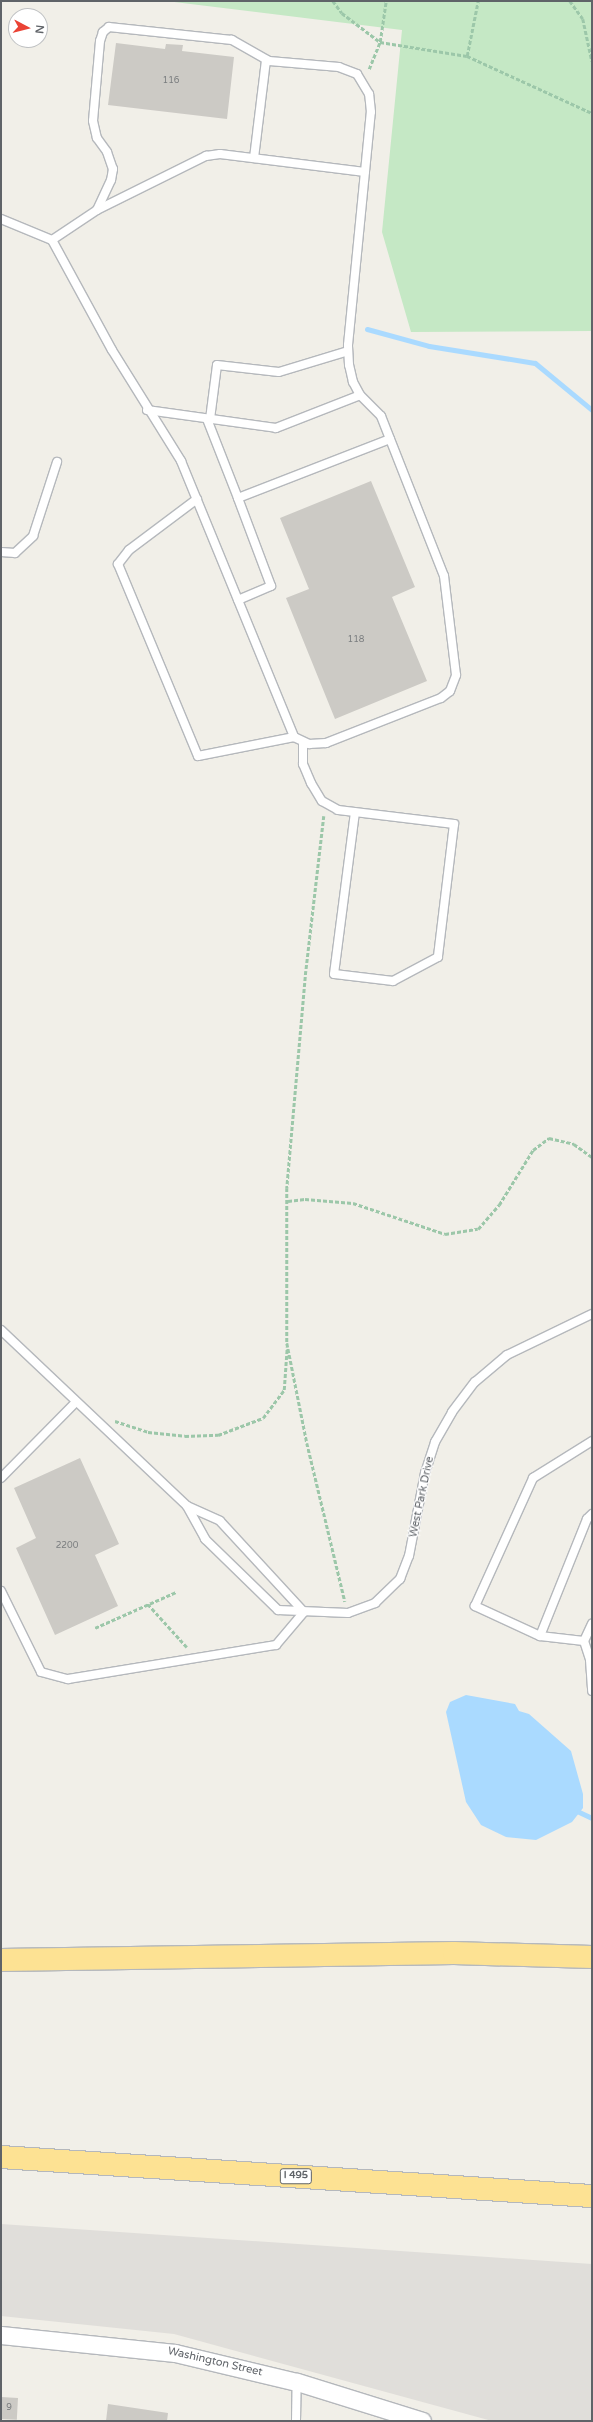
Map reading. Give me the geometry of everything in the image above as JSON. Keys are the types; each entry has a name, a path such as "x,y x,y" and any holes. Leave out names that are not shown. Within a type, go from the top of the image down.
{"highway":[{"path":"1,1960 446,1954 592,1957"},
{"name":"I 495","path":"1,2157 592,2196"}],"street":[{"name":"Washington Street","path":"1,2335 175,2352 297,2382 422,2421"}],"lane":[{"path":"1,219 52,240 147,410 181,461 294,737 303,743 326,743 426,706 441,698 454,683 456,664 444,576 381,416 360,395 353,382 348,350 371,112 369,94 364,83 349,69 266,60 232,40 109,27 103,32 93,121 112,169 97,210"},
{"path":"254,158 266,60"},
{"path":"52,240 97,210 206,156 220,154 365,172"},
{"path":"238,600 271,586 209,419 217,365 279,372 348,350"},
{"path":"147,410 276,428 360,395"},
{"path":"238,498 390,439"},
{"path":"1,552 15,553 33,536 57,462"},
{"path":"197,499 129,550 118,564 198,756 294,737"},
{"path":"303,743 303,764 311,783 326,803 338,810 454,824 438,958 393,982 334,974 354,812"},
{"name":"West Park Drive","path":"187,1506 205,1539 278,1610 348,1613 375,1603 400,1579 409,1556 425,1474 435,1442 452,1412 475,1382 507,1355 592,1314"},
{"name":"West Park Drive","path":"1,1330 88,1416 187,1506 220,1522 304,1612"},
{"path":"1,1478 75,1403"},
{"path":"584,1641 540,1636 475,1606 533,1478 592,1441"},
{"path":"540,1636 587,1519 592,1514"},
{"path":"1,1591 41,1672 68,1678 276,1645 304,1612"},
{"path":"592,1624 584,1641 590,1654 592,1691"},
{"path":"296,2421 297,2382"}],"path":[{"path":"333,1 342,13 380,42 467,56 592,113"},
{"path":"364,83 380,42 386,1"},
{"path":"467,56 478,1"},
{"path":"570,1 583,19 592,61"},
{"path":"88,1416 126,1422 148,1432 185,1436 218,1435 263,1418 273,1408 284,1390 287,1343 288,1201 306,971 326,803"},
{"path":"288,1201 305,1199 353,1203 445,1234 478,1229 499,1205 533,1150 549,1138 574,1144 592,1157"},
{"path":"287,1343 307,1443 348,1613"},
{"path":"95,1628 176,1592"},
{"path":"148,1604 194,1658"}],"shaded area":[{"path":"1,2224 592,2264 592,2421 492,2421 174,2334 1,2316"}],"green space":[{"path":"166,1 592,1 592,331 411,332 382,232 402,30"}],"water":[{"path":"466,1695 515,1704 519,1711 529,1714 571,1751 583,1794 583,1808 572,1822 536,1840 506,1837 481,1825 466,1802 446,1712 450,1702"}],"building":[{"path":"116,43 165,49 166,44 183,45 182,51 234,57 227,119 108,105"},
{"path":"371,481 415,587 392,597 427,681 335,719 286,598 309,589 280,518"},
{"path":"80,1458 119,1544 95,1555 118,1606 55,1635 16,1548 36,1538 14,1488"},
{"path":"1,2397 18,2398 17,2420 1,2419"},
{"path":"108,2404 168,2413 167,2421 106,2421"}],"waterway":[{"path":"367,329 429,346 535,363 592,410"},
{"path":"579,1812 592,1818"}]}
